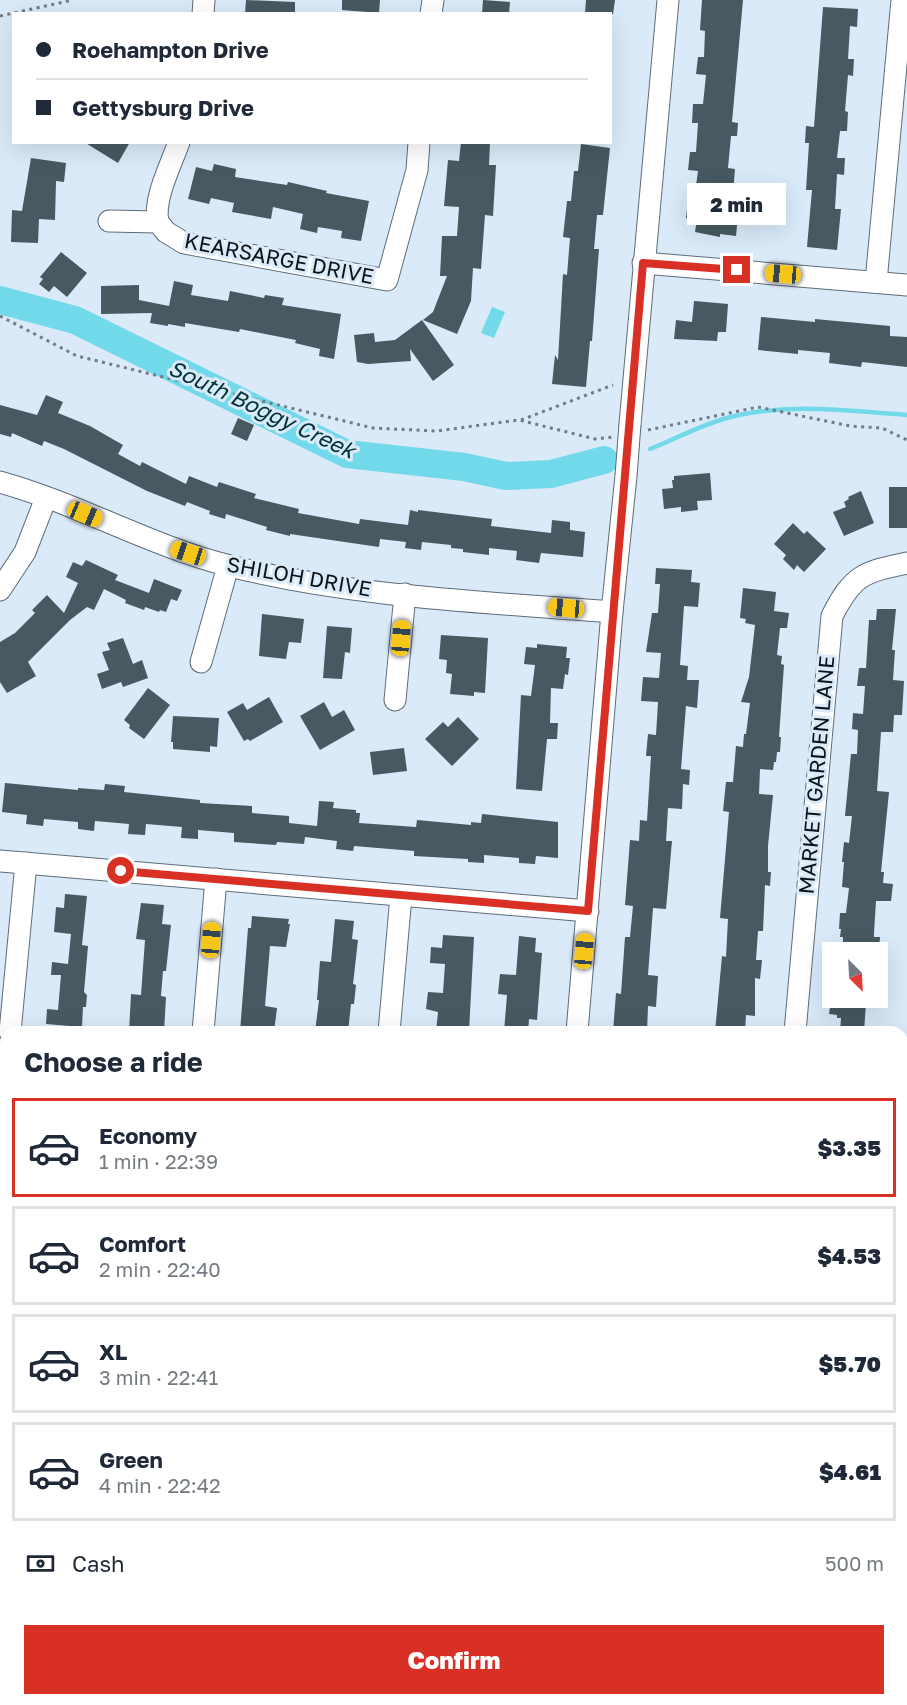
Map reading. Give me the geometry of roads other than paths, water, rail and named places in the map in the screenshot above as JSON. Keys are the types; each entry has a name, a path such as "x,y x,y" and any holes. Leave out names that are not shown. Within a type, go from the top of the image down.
{"street":[{"path":"578,1026 612,612 668,0"},
{"path":"876,282 902,0"},
{"path":"158,222 158,200 178,144"},
{"name":"KEARSARGE DRIVE","path":"109,221 158,222 166,232 184,243 387,280 414,182 419,144"},
{"path":"643,263 907,285"},
{"name":"SHILOH DRIVE","path":"0,482 144,538 228,566 306,582 405,594 612,612"},
{"path":"0,590 25,552 46,498"},
{"name":"MARKET GARDEN LANE","path":"796,1026 832,616 842,596 856,579 880,569 907,563"},
{"path":"201,662 228,566"},
{"path":"395,700 405,594"},
{"path":"0,861 588,911"},
{"path":"11,1026 26,863"},
{"path":"204,1026 216,879"},
{"path":"390,1026 401,896"}],"water":[{"path":"492,307 505,312 494,338 481,333"}],"waterway":[{"name":"South Boggy Creek","path":"0,300 75,320 347,454 464,467 506,476 551,474 604,460"},
{"name":"South Boggy Creek","path":"650,449 708,424 749,413 771,410 817,409 907,415"}]}
